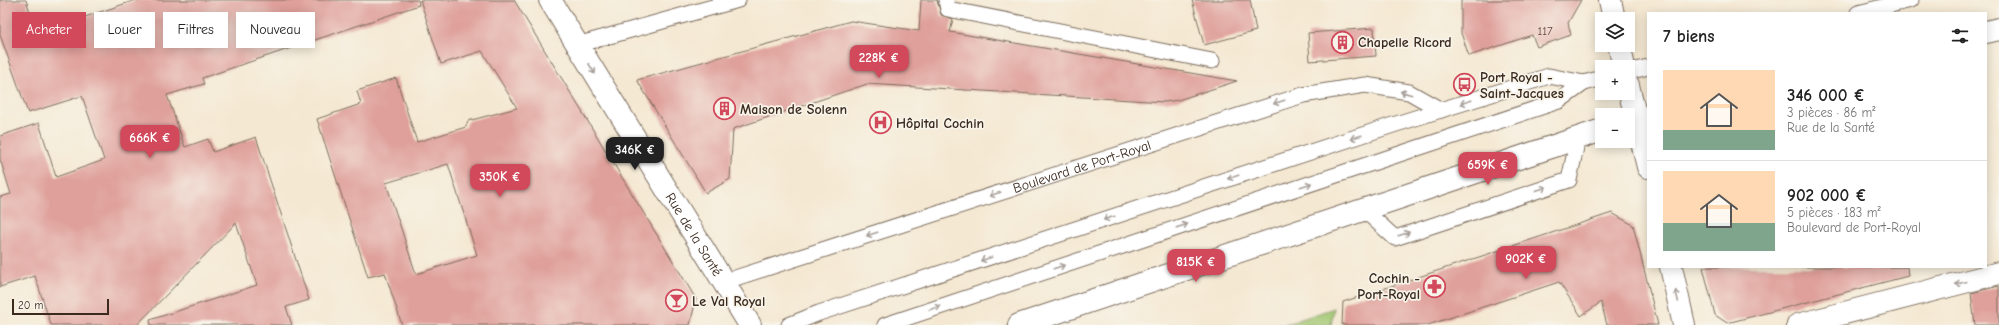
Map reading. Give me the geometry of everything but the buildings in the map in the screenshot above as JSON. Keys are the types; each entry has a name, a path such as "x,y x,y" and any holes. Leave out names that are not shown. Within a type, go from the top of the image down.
{"street":[{"name":"Rue de la Santé","path":"550,0 750,325"},
{"path":"1610,0 1613,12"},
{"path":"1987,32 1999,29"},
{"path":"1632,100 1647,163"},
{"path":"1019,325 1595,132"},
{"path":"1671,268 1684,325"},
{"path":"1798,325 1999,273"}],"lane":[{"path":"578,45 738,0"},
{"path":"946,0 948,10 1212,61"},
{"path":"1862,12 1911,0"},
{"path":"1635,70 1647,66"},
{"path":"789,325 819,313 1548,76 1584,83"},
{"path":"885,325 1559,101 1584,83 1595,80"},
{"name":"Boulevard de Port-Royal","path":"723,282 1303,95 1365,85 1408,92 1441,110"},
{"path":"1363,209 1395,238 1569,180 1578,138"}],"green space":[{"path":"1334,308 1331,325 1284,325"}],"place":[{"name":"Chapelle Ricord","path":"1342,42"},
{"name":"Port Royal - Saint-Jacques","path":"1465,85"},
{"name":"Maison de Solenn","path":"724,109"},
{"name":"Hôpital Cochin","path":"881,123"},
{"name":"Cochin - Port-Royal","path":"1435,286"},
{"name":"Le Val Royal","path":"676,301"}]}
